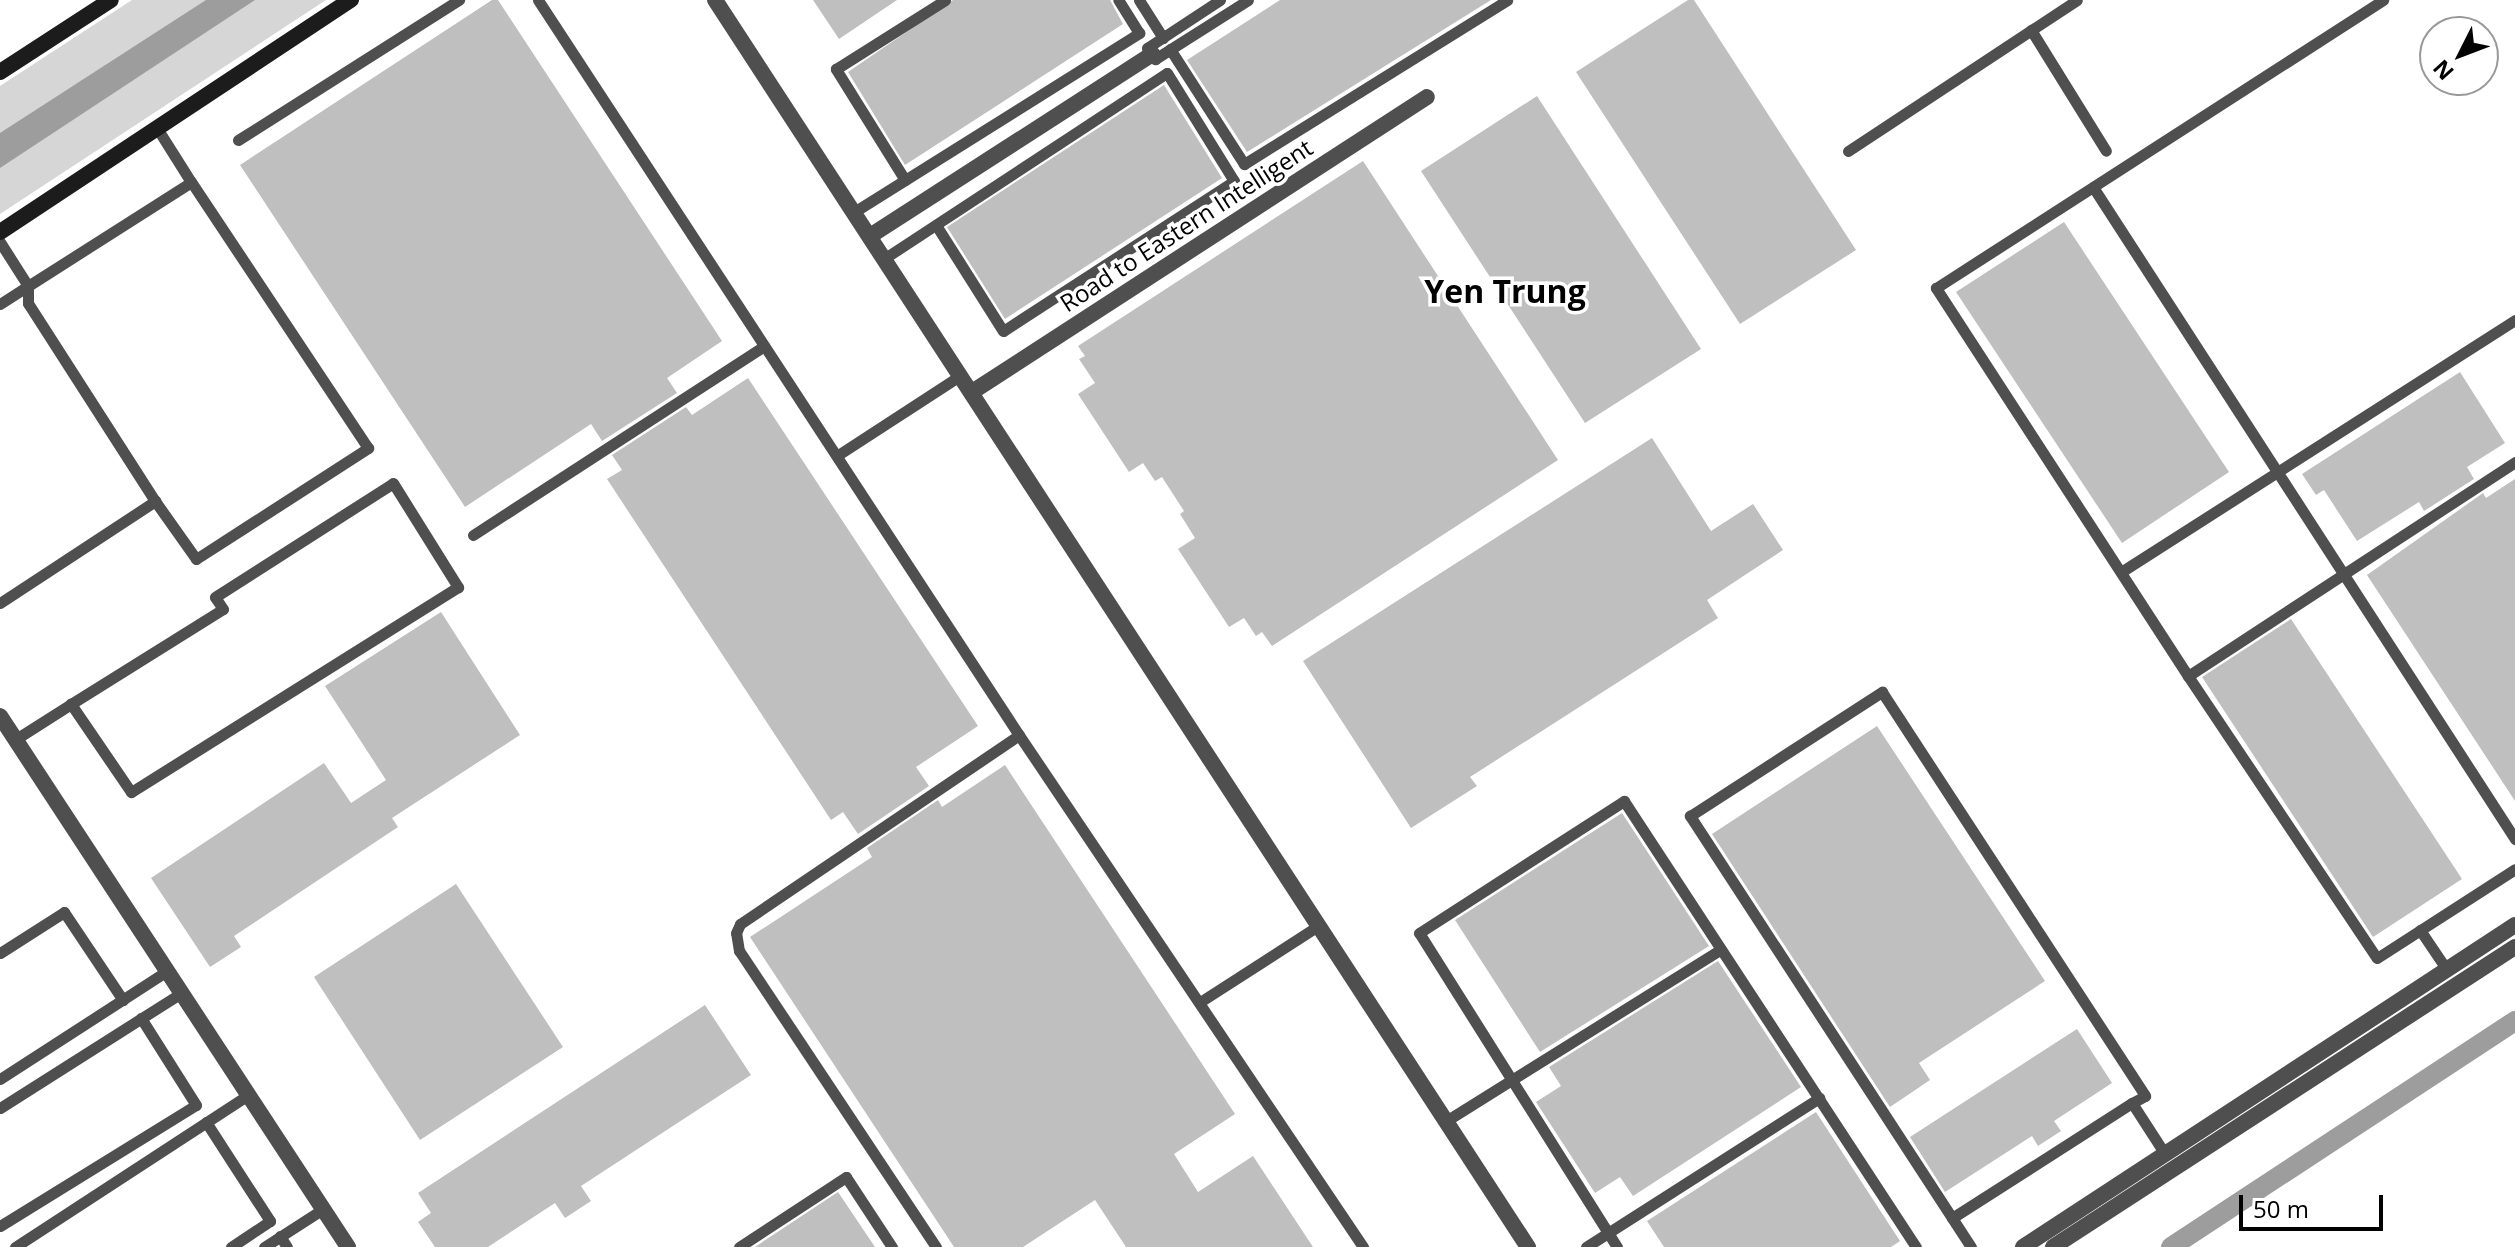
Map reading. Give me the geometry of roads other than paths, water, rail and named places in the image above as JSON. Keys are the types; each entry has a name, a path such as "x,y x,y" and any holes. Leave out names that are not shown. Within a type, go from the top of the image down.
{"main road":[{"path":"0,72 111,0"},
{"path":"0,232 351,0"}],"street":[{"path":"715,0 1528,1247"},
{"path":"870,236 1152,54"},
{"name":"Road to Eastern Intelligent","path":"972,392 1427,97"},
{"path":"0,716 348,1247"},
{"path":"2023,1247 2515,925"},
{"path":"2053,1247 2515,947"}],"lane":[{"path":"238,140 459,0"},
{"path":"538,0 1019,735 1363,1247"},
{"path":"905,180 836,69 945,0"},
{"path":"854,212 1139,33 1118,0"},
{"path":"1139,0 1163,38"},
{"path":"1220,0 1147,48 1155,59 1248,0"},
{"path":"1170,49 1244,164 1507,0"},
{"path":"1848,151 2077,0"},
{"path":"2383,0 1936,288 2188,676 2377,958 2515,869"},
{"path":"2031,30 2106,151"},
{"path":"885,258 1167,73 1234,181 1003,331 936,225"},
{"path":"0,242 28,286 28,303 155,501 196,559 368,448 157,128"},
{"path":"0,304 191,182"},
{"path":"2093,187 2515,839"},
{"path":"2121,572 2515,320"},
{"path":"473,535 764,346"},
{"path":"838,455 961,375"},
{"path":"2188,676 2515,462"},
{"path":"16,739 71,704 223,609 215,597 393,483 458,587 131,792 71,704"},
{"path":"0,603 155,501"},
{"path":"1952,1218 2145,1096 1882,692 1690,816 1952,1218 1971,1247"},
{"path":"936,1247 739,951 736,933 740,924 1019,735"},
{"path":"1617,1247 1419,933 1624,801 1916,1247"},
{"path":"0,953 64,912 123,1000"},
{"path":"1200,1002 1318,926"},
{"path":"2420,930 2447,970"},
{"path":"1446,1121 1721,949"},
{"path":"0,1079 167,971"},
{"path":"0,1108 181,993"},
{"path":"0,1226 196,1105 141,1018"},
{"path":"15,1247 248,1095"},
{"path":"1586,1247 1819,1098"},
{"path":"2132,1103 2165,1154"},
{"path":"206,1122 270,1221 231,1247"},
{"path":"739,1247 846,1177 892,1247"},
{"path":"264,1247 284,1242 323,1209"}],"waterway":[{"path":"2171,1247 2515,1021"}],"district":[{"name":"Yen Trung","path":"1505,291"}]}
